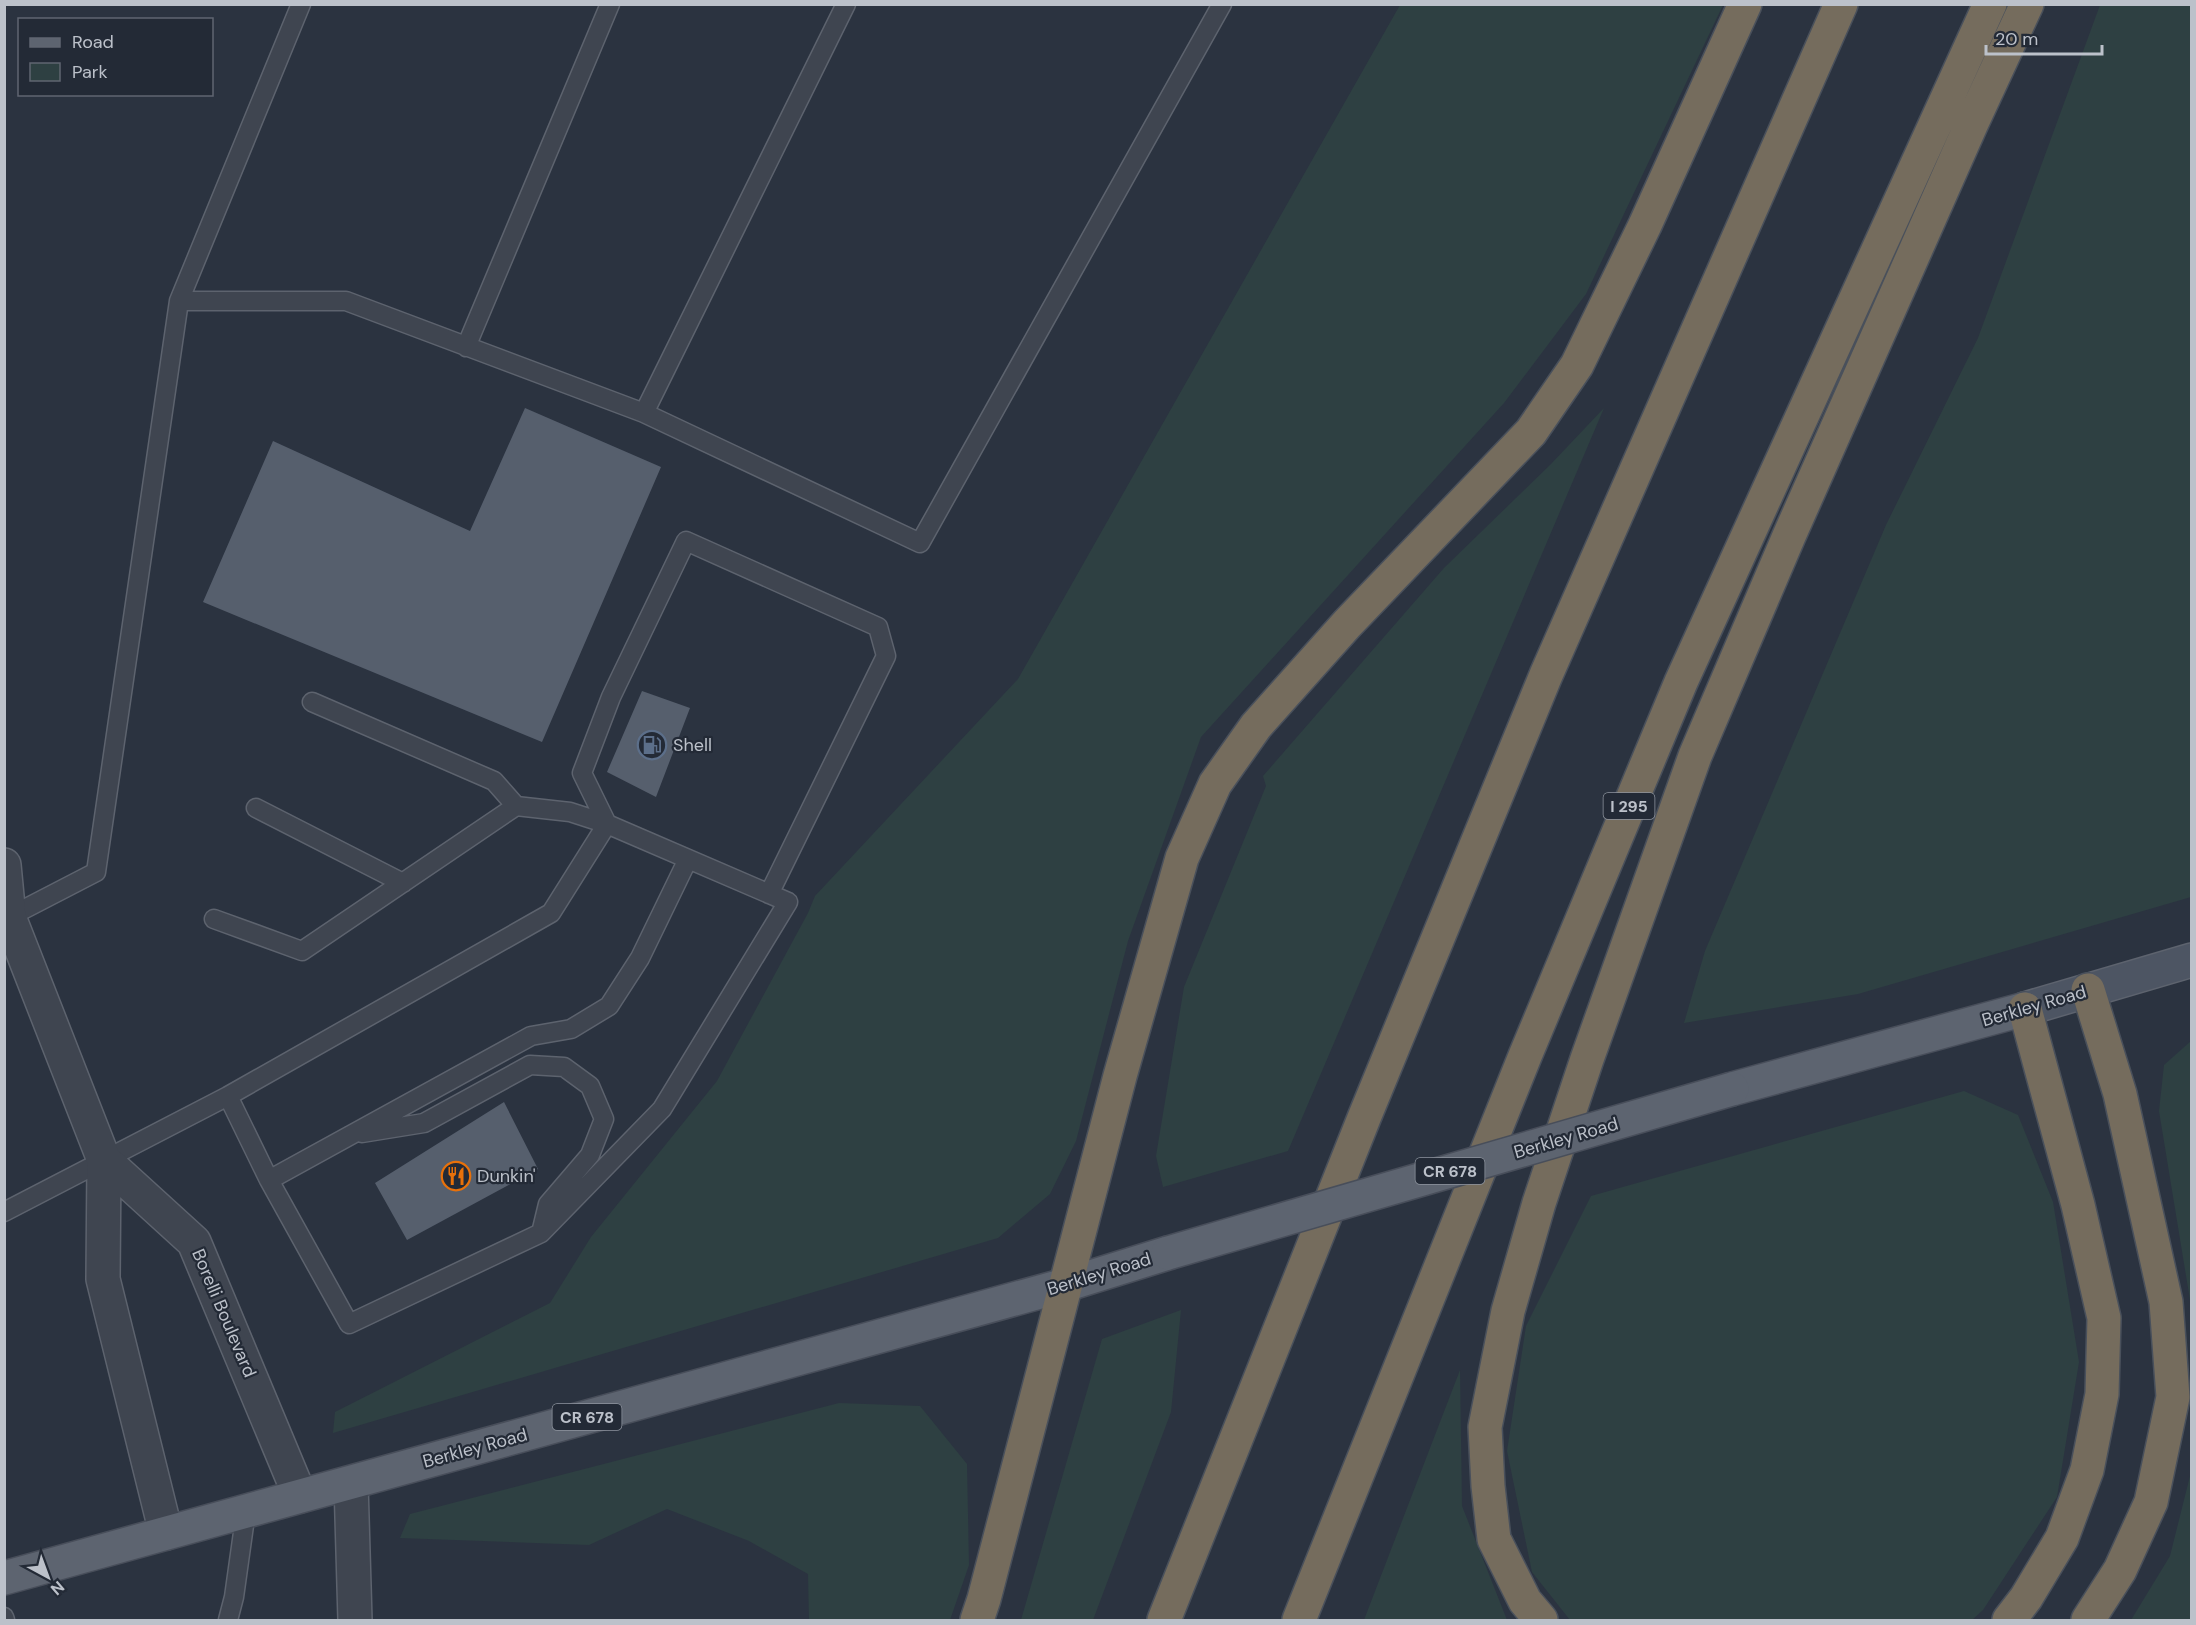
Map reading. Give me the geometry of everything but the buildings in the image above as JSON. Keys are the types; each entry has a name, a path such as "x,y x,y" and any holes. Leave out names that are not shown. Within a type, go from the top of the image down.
{"highway":[{"path":"976,1620 984,1599 1120,1076 1182,858 1215,784 1256,726 1347,624 1532,432 1577,365 1645,225 1745,4"},
{"path":"1164,1620 1372,1096 1546,675 1841,4"},
{"name":"I 295","path":"1299,1620 1525,1056 1681,682 1990,4"},
{"path":"1541,1620 1525,1601 1494,1539 1485,1427 1508,1311 1539,1203 1587,1059 1695,756 1789,536 2027,4"},
{"path":"2088,990 2120,1094 2166,1302 2173,1397 2151,1502 2120,1570 2088,1620"},
{"path":"2008,1620 2026,1598 2062,1538 2087,1470 2102,1394 2104,1318 2078,1205 2025,1008"}],"main road":[{"name":"Berkley Road","path":"4,1578 1065,1286 1168,1253 1732,1089 2192,960"}],"street":[{"name":"Borelli Boulevard","path":"4,865 9,917 104,1160 103,1279 166,1533"},
{"name":"Borelli Boulevard","path":"104,1160 194,1242 300,1496"},
{"path":"351,1483 355,1620"}],"lane":[{"path":"9,917 96,872 179,301 300,4"},
{"path":"466,347 610,4"},
{"path":"644,413 846,4"},
{"path":"179,301 346,301 644,413 920,543 1222,4"},
{"path":"607,824 582,773 611,697 686,541 878,627 886,656 769,894"},
{"path":"312,702 494,781 516,806"},
{"path":"214,919 302,951 516,806 570,812 607,824 788,902 662,1109 542,1233 349,1324 269,1180 228,1096"},
{"path":"256,808 403,883"},
{"path":"4,1212 228,1096 551,913 607,824"},
{"path":"269,1180 531,1036 571,1029 609,1006 640,958 688,859"},
{"path":"349,1136 424,1123 530,1065 564,1067 590,1086 604,1119 590,1155 548,1204 542,1233"},
{"path":"228,1620 234,1597 246,1511"}],"green space":[{"path":"1400,5 1723,5 1586,294 1504,403 1201,737 1128,941 1076,1141 1050,1194 998,1238 333,1433 335,1412 550,1303 591,1237 717,1081 815,896 1018,679"},
{"path":"2100,5 2191,5 2191,897 1858,994 1684,1023 1705,951 1886,525 1978,338"},
{"path":"1604,408 1288,1151 1163,1187 1156,1156 1184,987 1266,786 1263,776 1444,568 1551,464"},
{"path":"2191,1041 2191,1306 2159,1111 2164,1065"},
{"path":"1964,1091 2018,1115 2053,1202 2079,1362 2057,1497 1983,1610 1972,1620 1570,1620 1532,1572 1507,1451 1526,1326 1591,1196"},
{"path":"1181,1310 1171,1412 1093,1620 1021,1620 1102,1339"},
{"path":"1460,1370 1462,1506 1507,1620 1364,1620"},
{"path":"839,1403 920,1406 967,1464 969,1565 950,1620 809,1620 808,1574 749,1541 667,1509 589,1545 400,1538 410,1514"},
{"path":"2191,1472 2191,1620 2131,1620 2170,1556"}],"place":[{"name":"Shell","path":"652,745"},
{"name":"Dunkin'","path":"456,1176"}]}
